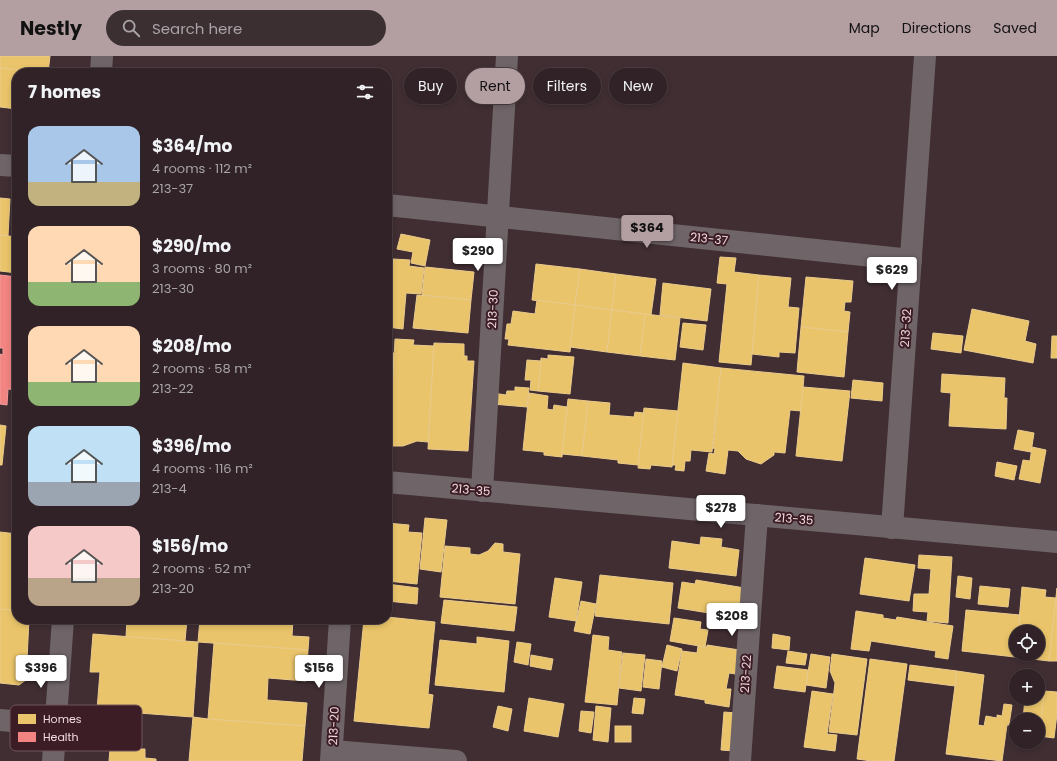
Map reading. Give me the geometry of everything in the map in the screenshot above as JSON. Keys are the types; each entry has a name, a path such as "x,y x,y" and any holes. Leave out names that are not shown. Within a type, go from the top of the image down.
{"street":[{"path":"101,68 102,56"},
{"name":"213-30","path":"482,491 507,56"},
{"name":"213-32","path":"892,528 925,56"},
{"path":"0,165 12,166"},
{"name":"213-37","path":"392,205 911,260"},
{"name":"213-35","path":"392,482 1057,542"},
{"name":"213-22","path":"740,761 757,515"},
{"path":"56,705 62,624"},
{"name":"213-20","path":"332,756 340,624"},
{"path":"0,720 10,721"},
{"path":"53,761 54,751"},
{"path":"332,756 456,761"}],"building: Homes":[{"path":"0,56 50,56 49,68 12,68 12,69 0,68"},
{"path":"0,68 12,69 12,108 0,107"},
{"path":"0,198 10,199 8,236 0,235"},
{"path":"401,234 430,240 425,266 411,263 413,252 397,249"},
{"path":"0,235 12,236 12,272 0,271"},
{"path":"720,257 736,258 734,272 759,275 751,365 719,362 727,284 717,283"},
{"path":"393,259 410,260 409,266 424,268 421,294 406,293 403,329 392,328"},
{"path":"536,264 580,269 575,305 532,300"},
{"path":"425,267 474,272 471,300 422,295"},
{"path":"580,269 616,274 612,310 575,305"},
{"path":"616,274 656,279 651,315 612,310"},
{"path":"759,275 791,278 788,307 799,308 795,353 779,352 779,357 752,354"},
{"path":"806,277 853,281 851,302 845,302 844,311 850,312 848,332 801,327"},
{"path":"663,283 711,289 707,321 660,315"},
{"path":"417,295 471,300 468,333 413,328"},
{"path":"537,300 575,305 570,352 508,345 509,339 505,339 507,324 511,324 513,311 535,314"},
{"path":"575,305 612,310 607,352 570,347"},
{"path":"972,309 1029,321 1025,341 1036,344 1033,363 964,350"},
{"path":"612,310 645,314 640,356 607,352"},
{"path":"645,314 680,318 675,360 640,356"},
{"path":"683,323 706,325 703,350 680,347"},
{"path":"801,327 848,332 844,377 797,372"},
{"path":"933,333 963,336 961,353 931,349"},
{"path":"1052,336 1057,336 1057,358 1051,358"},
{"path":"395,339 414,340 413,345 434,346 428,442 417,441 403,446 392,446 392,392"},
{"path":"434,343 464,344 464,356 467,356 467,361 474,361 468,451 428,449"},
{"path":"392,353 394,353 392,395"},
{"path":"548,355 574,357 570,394 538,391 541,358 548,359"},
{"path":"527,360 541,361 538,391 530,390 531,380 525,380"},
{"path":"683,363 721,368 712,452 691,450 690,461 685,461 684,471 675,470 676,465 672,465"},
{"path":"721,368 804,376 801,411 790,410 785,453 774,452 774,455 761,464 746,459 738,451 728,450 725,474 706,471 709,453 714,454 715,449 713,448"},
{"path":"942,374 1005,378 1004,398 1007,398 1006,429 949,426 951,393 941,392"},
{"path":"853,380 883,383 882,401 851,398"},
{"path":"515,387 529,388 527,407 492,404 493,393 506,395 507,391 515,391"},
{"path":"803,387 850,391 842,461 796,456"},
{"path":"529,393 548,396 547,409 553,410 554,405 567,407 562,457 544,455 544,452 523,450"},
{"path":"568,399 588,401 582,456 562,454"},
{"path":"588,401 610,403 609,415 634,417 635,412 644,413 638,465 618,463 618,460 582,456"},
{"path":"644,408 678,411 672,467 651,465 650,469 638,468"},
{"path":"0,425 6,426 2,465 0,465"},
{"path":"1018,430 1034,433 1031,452 1014,449"},
{"path":"1032,447 1046,450 1040,483 1019,479 1023,460 1030,461"},
{"path":"997,462 1017,466 1014,480 995,476"},
{"path":"425,518 447,520 441,572 420,569"},
{"path":"392,523 409,525 408,532 422,533 417,584 392,582"},
{"path":"0,532 12,533 12,610 0,609"},
{"path":"701,537 722,539 721,547 739,550 736,576 669,568 672,541 700,545"},
{"path":"495,543 503,544 503,552 520,554 515,604 440,597 445,546 470,548 470,554 479,555 488,551"},
{"path":"919,555 952,557 948,623 927,621 928,612 913,611 914,594 929,594 931,569 918,568"},
{"path":"865,558 915,565 909,601 860,594"},
{"path":"600,575 673,583 669,624 595,616"},
{"path":"958,576 972,578 970,599 956,597"},
{"path":"555,578 582,582 576,621 549,617"},
{"path":"696,580 751,589 746,619 678,608 682,582 695,584"},
{"path":"392,585 418,588 417,604 392,602"},
{"path":"980,586 1010,589 1008,607 978,604"},
{"path":"1022,587 1046,590 1045,597 1056,598 1049,661 1045,661 1045,625 1019,625"},
{"path":"1057,588 1057,661 1049,661"},
{"path":"444,600 517,607 514,631 441,623"},
{"path":"581,601 596,604 590,634 574,631"},
{"path":"0,609 12,610 12,624 29,624 26,680 19,685 0,683"},
{"path":"966,610 1020,615 1019,625 1009,625 1009,656 962,651"},
{"path":"856,611 883,615 883,618 896,620 897,617 953,626 948,659 935,657 936,651 871,641 869,651 851,649"},
{"path":"392,618 435,622 428,694 433,695 429,728 354,721 364,624 392,624"},
{"path":"674,618 701,622 700,629 708,630 705,647 670,641"},
{"path":"127,624 187,624 185,641 126,637"},
{"path":"200,624 293,624 292,636 309,637 308,650 198,642"},
{"path":"93,634 198,642 193,717 142,713 142,705 97,705 100,672 90,672"},
{"path":"773,634 790,637 789,650 772,648"},
{"path":"593,635 609,637 608,650 622,652 617,705 585,702"},
{"path":"477,637 509,641 504,692 435,685 440,640 477,644"},
{"path":"517,642 531,644 528,665 514,662"},
{"path":"214,643 308,650 306,681 268,678 267,700 307,703 305,726 208,719"},
{"path":"667,645 682,649 677,671 662,667"},
{"path":"707,645 746,651 742,675 729,673 726,689 731,689 729,707 705,703 705,700 675,695 682,651 697,653 698,646 707,647"},
{"path":"788,651 807,654 805,665 786,663"},
{"path":"623,653 645,655 641,691 619,688"},
{"path":"811,654 830,657 826,688 806,685"},
{"path":"832,654 867,659 857,735 829,732 835,683 830,671"},
{"path":"531,655 553,659 551,670 530,666"},
{"path":"646,659 662,661 659,689 643,687"},
{"path":"870,659 907,664 894,761 857,759"},
{"path":"910,665 957,671 955,686 908,680"},
{"path":"777,666 808,670 805,692 774,688"},
{"path":"957,671 984,675 978,725 984,726 986,716 997,718 997,715 1002,716 1004,704 1012,705 1011,713 1009,713 1009,725 1007,725 1002,761 946,754"},
{"path":"812,691 833,694 827,734 837,735 835,751 804,747"},
{"path":"1045,691 1057,692 1057,714 1054,738 1045,737 1045,713 1042,713 1042,705 1045,705"},
{"path":"529,698 564,704 558,737 524,731"},
{"path":"634,698 645,699 643,714 632,713"},
{"path":"1024,705 1043,705 1042,713 1024,713"},
{"path":"498,706 512,709 508,731 493,727"},
{"path":"596,706 611,708 608,742 593,740"},
{"path":"581,711 594,712 591,733 579,731"},
{"path":"724,712 736,713 734,751 721,750"},
{"path":"193,717 305,726 302,761 189,761"},
{"path":"615,726 631,726 631,742 615,742"},
{"path":"142,749 145,749 145,758 156,759 156,761 109,761 110,751 142,751"}],"building: Health":[{"path":"0,275 12,276 12,389 8,389 7,405 0,404 0,354 3,355 3,348 0,348"}]}
